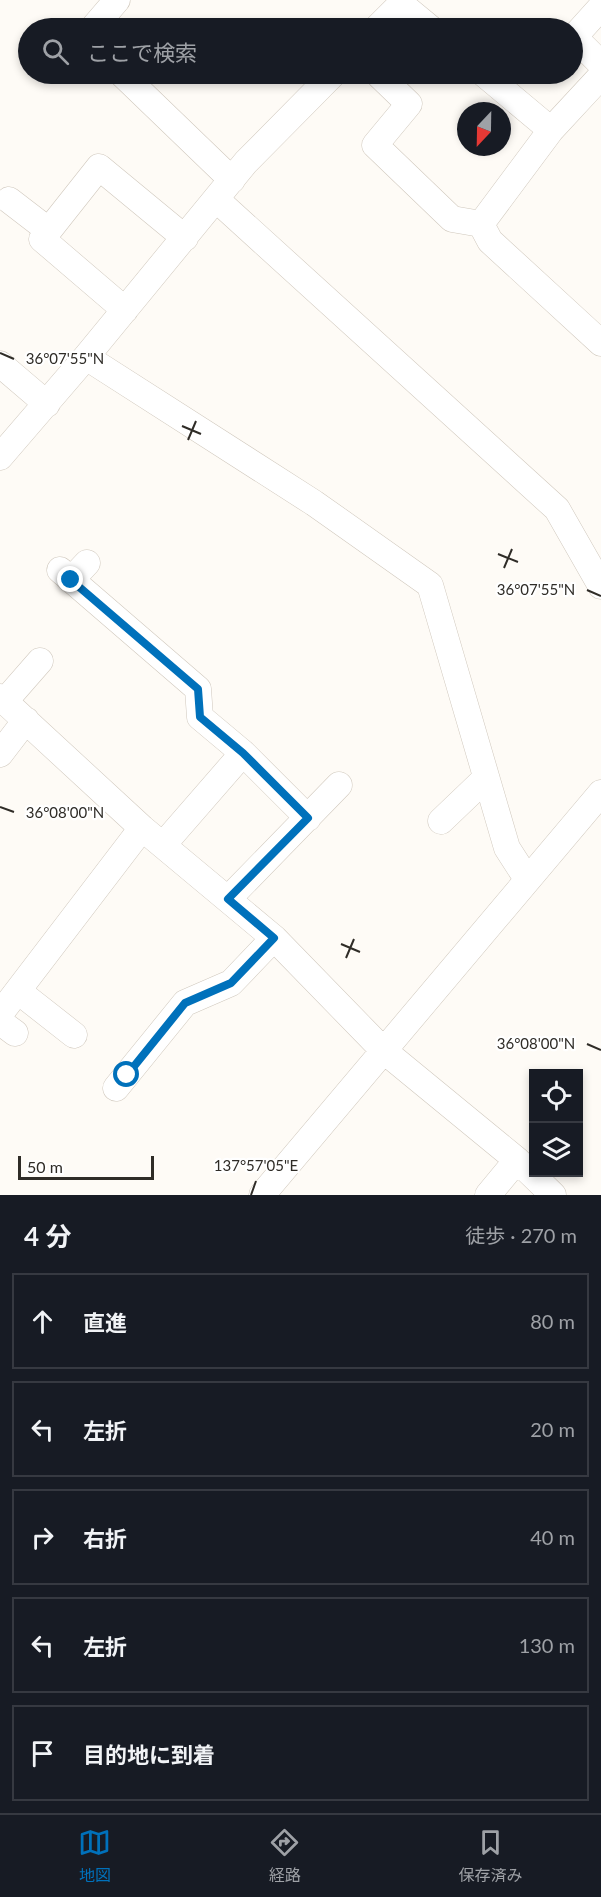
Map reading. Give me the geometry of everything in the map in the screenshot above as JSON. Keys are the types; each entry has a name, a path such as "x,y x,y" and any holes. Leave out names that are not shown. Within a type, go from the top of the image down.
{"street":[{"path":"102,18 117,0"},
{"path":"386,18 400,2 418,18"},
{"path":"583,27 601,8"},
{"path":"583,46 601,64"},
{"path":"481,224 551,130 601,76"},
{"path":"131,84 224,190 557,509 601,586"},
{"path":"0,457 47,404 224,190 324,84"},
{"path":"388,84 409,104 375,145 453,219 481,224"},
{"path":"496,84 551,130"},
{"path":"125,310 42,239 99,167 185,238"},
{"path":"9,200 48,230"},
{"path":"481,224 490,241 601,343"},
{"path":"86,357 314,503 430,585 507,848 527,879"},
{"path":"0,364 47,404"},
{"path":"73,571 198,689 200,717 243,753 308,818"},
{"path":"0,754 8,707 41,661"},
{"path":"8,707 142,828 274,938 383,1050 517,1160 553,1195"},
{"path":"163,845 243,753"},
{"path":"441,821 486,778"},
{"path":"228,899 339,785"},
{"path":"262,1195 601,793"},
{"path":"5,1023 18,991 142,828"},
{"path":"129,1083 185,1003 231,983 274,938"},
{"path":"18,991 74,1035"},
{"path":"488,1195 517,1160"}],"route":[{"path":"71,580 198,689 200,717 243,753 308,818 228,899 274,938 231,983 185,1003 127,1075"}]}
